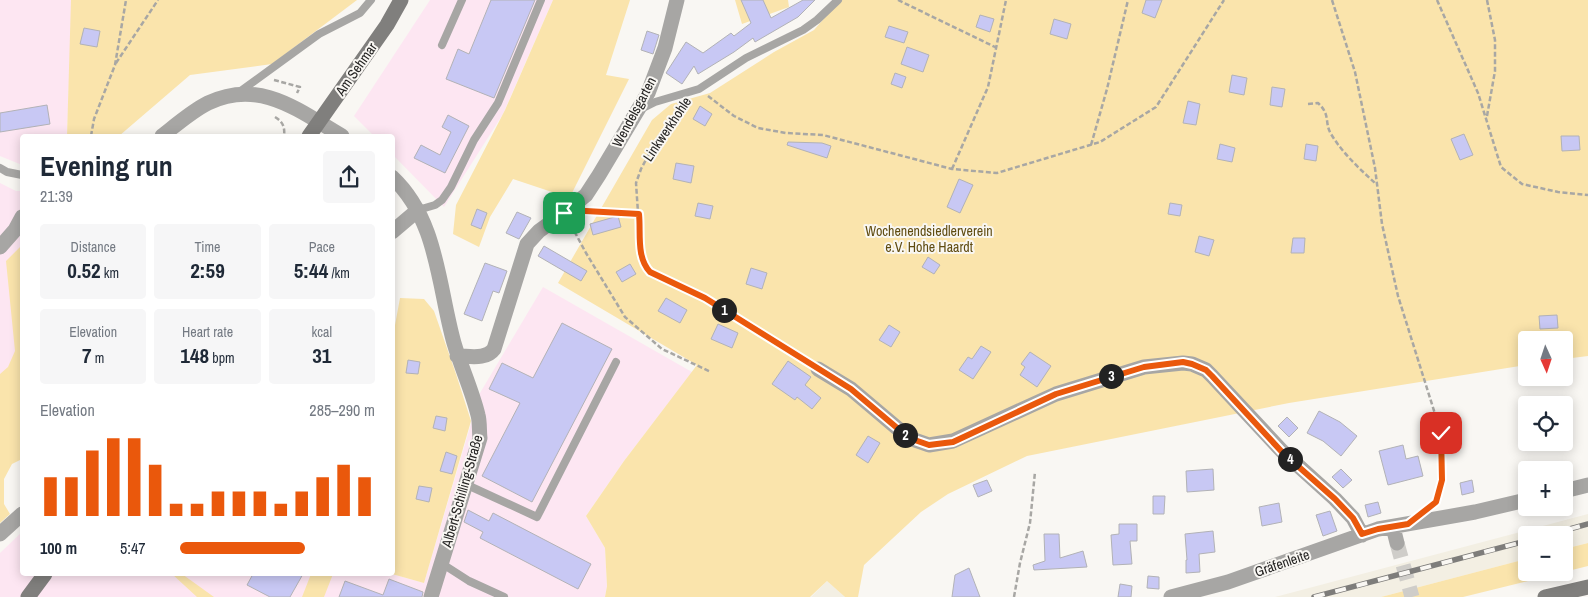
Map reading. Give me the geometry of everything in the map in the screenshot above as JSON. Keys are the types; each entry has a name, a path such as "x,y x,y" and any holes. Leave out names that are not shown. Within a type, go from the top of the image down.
{"main road":[{"name":"Am Sehmar","path":"311,134 387,25 401,0"},
{"path":"28,597 44,576"},
{"path":"1545,597 1588,587"}],"street":[{"name":"Wendelsgarten","path":"566,212 586,195 648,93 665,48 677,0"},
{"path":"165,134 208,103 236,94 259,94 283,102 338,134"},
{"name":"Albert-Schilling-Straße","path":"395,180 405,189 418,210 431,243 457,356 479,416 480,438 431,597"},
{"path":"395,229 418,210"},
{"path":"457,356 484,357 492,352 527,244 539,230 566,212"},
{"path":"0,247 15,230 20,221"},
{"path":"818,369 851,389 909,438 929,445 953,442 1056,394 1105,378 1144,367 1183,362 1192,364 1206,370 1282,452 1335,499 1353,518 1362,534"},
{"path":"1573,489 1588,486"},
{"name":"Gräfenleite","path":"1172,597 1228,582 1378,529 1475,512 1518,502"},
{"path":"0,534 20,516"},
{"path":"1393,527 1397,543"}],"lane":[{"path":"236,94 319,34 360,13 371,0"},
{"path":"442,45 462,0"},
{"path":"418,210 442,200 451,187 474,140 498,103 541,0"},
{"path":"637,111 647,104 696,90 746,58 803,30 817,20 838,0"},
{"path":"0,168 7,172 20,175"},
{"path":"465,484 537,517 616,362"},
{"path":"441,563 469,581 504,597"}],"path":[{"path":"91,134 94,119 115,65 126,0"},
{"path":"115,65 158,0"},
{"path":"898,0 996,48"},
{"path":"952,168 988,87 1006,0"},
{"path":"1090,145 1107,89 1128,0"},
{"path":"696,90 734,116 758,128 786,133 823,134 952,168 997,173 1100,142 1156,107 1224,0"},
{"path":"1332,0 1355,72 1375,168 1382,224 1398,296 1441,433 1442,480 1436,502 1429,508"},
{"path":"1437,0 1478,93 1501,167 1522,184 1588,196"},
{"path":"1486,0 1495,40 1495,71 1486,118"},
{"name":"Linkwerkhohle","path":"696,90 658,137 641,169 636,183 641,257 645,267 650,272 705,298 818,369"},
{"path":"1308,104 1318,103 1326,110 1330,132 1342,150 1377,185"},
{"path":"274,116 282,121 284,134"},
{"path":"639,214 566,212 586,253 625,316 662,349 710,372"},
{"path":"1014,597 1030,524 1035,472"}],"shaded area":[{"path":"0,0 72,0 67,134 20,134 20,164 0,156"},
{"path":"430,0 553,0 503,114 444,207 395,157 395,134 372,134 354,116"},
{"path":"0,183 20,191 20,371 0,384"},
{"path":"543,287 692,372 624,461 586,516 605,548 607,586 605,597 0,597 0,553 20,534 20,576 395,575 424,583 480,393"},
{"path":"1588,514 1588,543 1573,547 1573,526 1543,526"},
{"path":"1518,533 1518,561 1381,597 1275,597"},
{"path":"827,581 845,597 811,597"}],"green space":[{"path":"71,0 357,0 272,64 190,75 121,134 67,134"},
{"path":"553,0 630,0 606,75 629,79 572,193 552,192 513,179 490,217 479,247 453,234 456,205 505,110"},
{"path":"735,0 788,0 789,7 742,24"},
{"name":"Wochenendsiedlerverein e.V. Hohe Haardt","path":"840,0 1588,0 1588,356 1573,358 1573,331 1518,331 1518,366 1289,403 1027,456 948,494 921,512 864,565 858,597 845,597 827,581 810,597 605,597 607,586 605,548 586,516 624,461 697,365 558,283 652,120 671,104 710,93 774,52 814,30"},
{"path":"20,247 20,460 12,464 4,479 4,504 10,514 0,523 0,374 8,367 15,351 6,261"},
{"path":"400,298 424,299 434,311 471,421 424,583 395,575 395,325"},
{"path":"1588,543 1588,566 1573,570 1573,547"},
{"path":"1518,561 1518,581 1528,581 1463,597 1381,597"},
{"path":"174,576 185,576 214,597 197,597"},
{"path":"310,576 332,576 324,597 302,597"}],"building":[{"path":"491,0 535,0 494,98 446,79 458,49 469,54"},
{"path":"741,0 763,0 771,18 803,0 815,0 798,17 755,42 753,38 698,74 694,66 682,84 666,73 686,42 703,53 731,33 734,36 751,23"},
{"path":"1146,0 1162,0 1155,18 1142,13"},
{"path":"980,15 994,19 990,32 976,27"},
{"path":"1054,19 1071,24 1067,39 1050,34"},
{"path":"889,26 908,32 904,43 885,37"},
{"path":"84,28 100,31 97,47 80,44"},
{"path":"647,31 659,35 653,54 641,50"},
{"path":"907,47 929,55 923,72 901,64"},
{"path":"895,73 906,77 902,88 891,84"},
{"path":"1232,75 1247,78 1244,95 1229,92"},
{"path":"1272,87 1285,89 1282,107 1270,105"},
{"path":"1188,101 1200,104 1196,125 1183,123"},
{"path":"47,105 50,124 0,132 0,113"},
{"path":"700,106 712,114 705,126 693,119"},
{"path":"448,115 469,126 445,173 414,158 421,145 440,155 451,132 442,127"},
{"path":"1464,134 1473,155 1460,160 1451,139"},
{"path":"1561,136 1579,136 1580,150 1562,151"},
{"path":"788,142 822,143 831,146 827,158 787,145"},
{"path":"1220,144 1235,148 1232,162 1217,159"},
{"path":"1306,144 1318,146 1316,161 1304,159"},
{"path":"676,163 694,166 691,183 673,179"},
{"path":"959,179 973,185 960,213 947,207"},
{"path":"698,203 713,206 710,219 695,216"},
{"path":"1170,203 1182,205 1180,216 1168,214"},
{"path":"477,209 487,213 481,229 471,225"},
{"path":"517,212 531,218 519,239 506,233"},
{"path":"618,216 621,227 593,235 590,224"},
{"path":"1199,236 1214,240 1209,256 1195,252"},
{"path":"1293,238 1305,238 1304,253 1291,253"},
{"path":"544,246 587,271 581,281 538,256"},
{"path":"928,257 940,265 934,274 922,267"},
{"path":"485,263 507,271 499,293 493,291 482,321 464,314"},
{"path":"630,264 636,274 622,282 616,272"},
{"path":"751,268 767,273 762,289 746,284"},
{"path":"666,298 687,310 680,323 658,311"},
{"path":"1557,315 1558,328 1540,329 1539,316"},
{"path":"562,323 612,349 532,502 482,476 520,403 489,389 502,363 533,378"},
{"path":"718,324 738,333 732,348 711,339"},
{"path":"889,325 900,332 891,347 879,340"},
{"path":"981,346 991,352 973,379 959,370 968,357 972,359"},
{"path":"1030,352 1051,366 1037,387 1020,375 1025,367 1021,364"},
{"path":"408,360 420,362 418,374 406,373"},
{"path":"788,361 811,377 805,385 821,398 812,409 797,397 795,400 772,384"},
{"path":"1319,411 1340,422 1357,436 1341,456 1323,441 1307,433"},
{"path":"436,416 447,418 445,431 433,428"},
{"path":"1287,417 1298,428 1289,437 1278,426"},
{"path":"868,436 880,443 868,463 856,455"},
{"path":"1403,445 1406,459 1418,456 1423,476 1388,485 1379,451"},
{"path":"446,452 457,456 452,474 440,471"},
{"path":"1213,469 1214,490 1187,492 1186,471"},
{"path":"1341,469 1352,480 1343,488 1332,477"},
{"path":"987,480 992,491 978,497 973,485"},
{"path":"1472,480 1474,492 1462,495 1460,483"},
{"path":"419,486 432,488 429,502 416,499"},
{"path":"1153,496 1165,496 1164,514 1153,514"},
{"path":"1378,502 1381,513 1368,517 1365,505"},
{"path":"1279,503 1282,522 1262,526 1259,507"},
{"path":"468,510 489,521 493,513 591,564 578,589 480,538 483,532 464,522"},
{"path":"1330,511 1337,531 1323,536 1316,515"},
{"path":"1119,524 1137,524 1137,541 1130,541 1132,564 1113,565 1111,535 1119,534"},
{"path":"1213,531 1215,552 1199,554 1200,572 1186,573 1185,534"},
{"path":"1044,534 1059,534 1060,558 1083,551 1087,567 1034,570 1033,565 1045,561"},
{"path":"969,568 980,597 952,597 955,575"},
{"path":"252,576 302,576 290,597 270,597 247,585"},
{"path":"1148,576 1159,577 1159,589 1147,588"},
{"path":"389,579 423,592 422,597 339,597 345,581 383,595"},
{"path":"1120,584 1132,586 1131,597 1118,597"}],"tunnel":[{"path":"1397,543 1412,597"}],"railway":[{"path":"1573,528 1588,524"},
{"path":"1314,597 1518,543"}],"route":[{"path":"564,213 568,210 639,214 641,257 645,267 650,272 657,277 705,298 851,389 909,438 929,445 953,442 1056,394 1144,367 1183,362 1206,370 1282,452 1335,499 1353,518 1362,534 1408,524 1436,502 1442,480 1441,433"}]}
